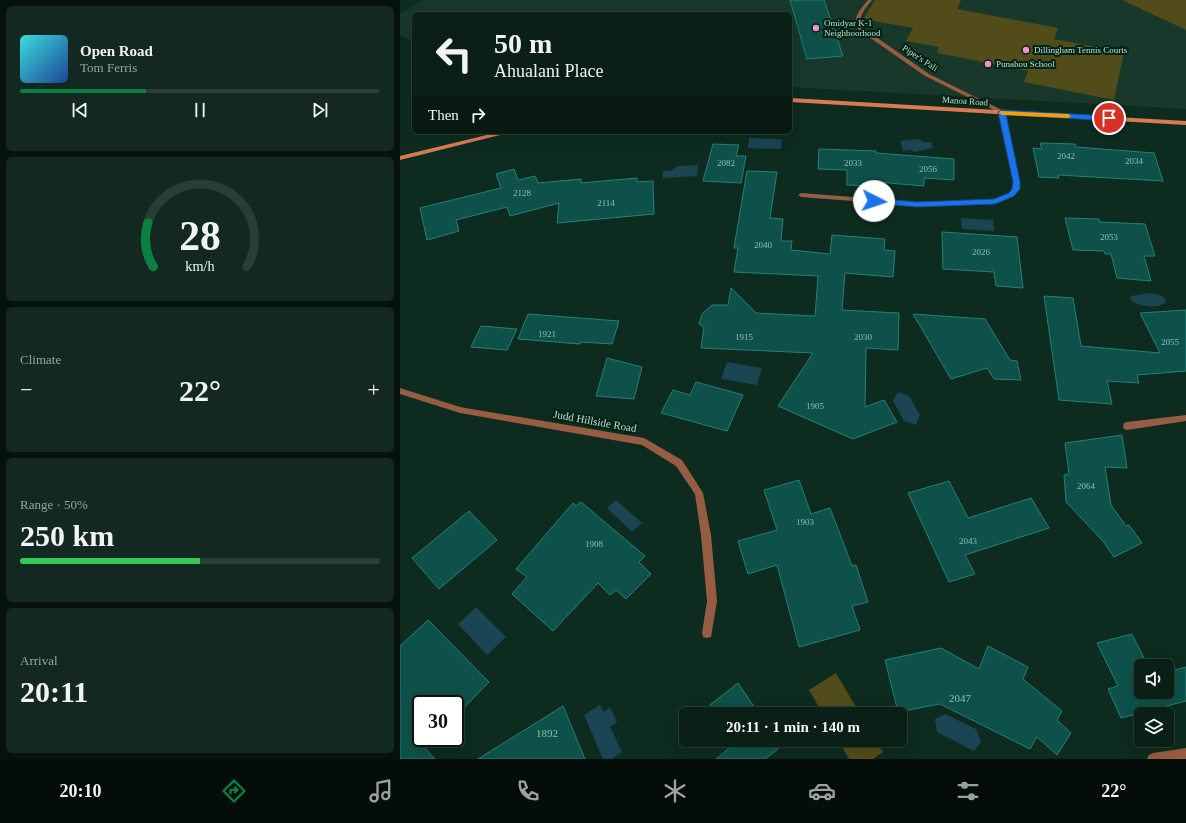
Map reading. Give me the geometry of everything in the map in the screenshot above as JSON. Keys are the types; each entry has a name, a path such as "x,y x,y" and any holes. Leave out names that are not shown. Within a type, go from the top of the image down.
{"main road":[{"name":"Manoa Road","path":"792,100 1186,123"},
{"path":"400,158 498,134"}],"street":[{"name":"Piper's Pali","path":"870,0 858,18 858,25 861,29 927,75 1002,112"},
{"path":"801,195 917,204 995,202 1004,199 1011,195 1016,189 1017,182 1002,112"},
{"name":"Judd Hillside Road","path":"400,391 460,410 644,442 679,462 699,493 707,542 712,601 708,634"},
{"path":"1127,426 1186,418"},
{"path":"1153,759 1186,754"}],"shaded area":[{"name":"Punahou School","path":"422,0 1186,0 1186,109 792,87 792,12 412,12 412,41 400,35 400,14"},
{"name":"Dillingham Tennis Courts","path":"875,0 961,0 957,9 1058,28 1054,39 1124,52 1114,100 1024,82 1028,71 937,53 939,47 906,41 913,28 863,19"},
{"path":"1122,0 1186,0 1186,30"},
{"path":"836,673 856,707 819,707 809,690"},
{"path":"842,747 880,747 883,752 873,759 849,759"}],"water":[{"path":"749,138 782,139 781,149 748,148"},
{"path":"919,139 923,142 931,142 933,148 914,152 911,150 903,151 900,141"},
{"path":"698,165 697,176 663,178 663,171 670,171 678,166"},
{"path":"961,218 993,220 994,231 962,229"},
{"path":"1150,293 1162,296 1166,300 1165,303 1157,306 1147,306 1137,304 1130,299 1131,296"},
{"path":"727,362 762,368 757,385 721,379"},
{"path":"898,392 909,396 920,415 916,425 904,421 893,401"},
{"path":"616,500 642,523 632,532 607,508"},
{"path":"476,607 506,637 487,655 458,624"},
{"path":"600,705 604,712 610,707 617,722 610,727 622,752 612,759 603,759 584,715"},
{"path":"945,714 976,729 981,742 974,751 937,732 935,719"}],"building":[{"name":"Omidyar K-1 Neighboorhood","path":"790,0 824,0 843,56 807,59"},
{"path":"1040,143 1075,144 1076,147 1154,153 1163,181 1058,175 1059,178 1039,177 1033,148 1042,149"},
{"path":"713,144 739,145 736,156 746,156 741,183 703,181"},
{"path":"819,149 876,151 876,153 954,159 954,180 924,178 924,186 877,182 877,186 847,185 847,170 818,169"},
{"path":"514,169 518,180 535,176 538,183 581,179 581,183 637,178 637,182 653,181 654,214 557,223 559,203 510,216 507,207 456,220 459,231 427,240 420,208 501,188 496,174"},
{"path":"747,171 777,172 770,218 783,219 781,241 792,241 791,250 830,254 832,235 885,239 884,250 895,251 893,277 845,273 842,310 899,313 898,350 866,348 865,407 884,400 897,422 853,439 778,406 813,353 701,348 704,327 699,324 702,314 712,305 728,305 731,288 756,313 815,316 818,276 734,272 738,248 734,248"},
{"path":"1065,218 1099,219 1100,222 1145,224 1155,256 1144,256 1151,281 1117,278 1111,254 1105,254 1104,251 1073,250"},
{"path":"942,232 1017,237 1023,288 996,286 994,272 943,269"},
{"path":"1044,296 1073,298 1081,346 1160,353 1140,313 1186,310 1186,371 1137,375 1139,383 1107,381 1112,404 1059,400"},
{"path":"528,314 619,321 612,344 581,342 580,344 518,339"},
{"path":"913,314 985,319 1010,360 1017,361 1021,380 994,379 987,368 951,379"},
{"path":"481,326 517,329 507,350 471,347"},
{"path":"607,358 642,367 634,399 596,396"},
{"path":"696,382 743,395 727,431 661,413 673,390 690,395"},
{"path":"1122,435 1127,468 1105,467 1111,505 1126,526 1129,525 1142,543 1114,557 1103,541 1066,502 1064,475 1069,474 1065,443"},
{"path":"799,480 811,514 830,508 852,566 856,565 868,602 852,606 860,630 799,647 777,565 748,574 738,541 777,530 764,490"},
{"path":"949,481 968,518 1031,498 1049,528 965,555 975,574 949,582 908,493"},
{"path":"581,502 645,556 639,562 651,574 626,599 616,590 610,595 598,583 553,631 512,594 527,577 516,569 573,503 576,506"},
{"path":"469,511 497,540 439,589 412,558"},
{"path":"428,620 489,682 464,708 464,695 412,695 412,747 426,747 425,748 435,759 400,759 400,646"},
{"path":"1132,634 1144,659 1134,659 1134,699 1174,699 1174,670 1186,667 1186,701 1163,707 1134,707 1134,715 1121,718 1108,689 1118,686 1097,643"},
{"path":"988,646 1028,667 1023,679 1062,711 1057,720 1071,733 1057,755 1037,737 1030,749 940,704 907,710 907,707 897,707 885,660 941,648 979,669"},
{"path":"738,683 754,707 712,707 710,705"},
{"path":"563,706 585,759 478,759"},
{"path":"730,747 776,747 778,749 765,759 716,759"}],"slow traffic":[{"path":"1002,113 1068,116"}],"place":[{"name":"Omidyar K-1 Neighboorhood","path":"816,28"},
{"name":"Dillingham Tennis Courts","path":"1026,50"},
{"name":"Punahou School","path":"988,64"}],"route":[{"path":"874,201 917,204 995,202 1004,199 1011,195 1016,189 1017,182 1002,112 1109,118"}]}
